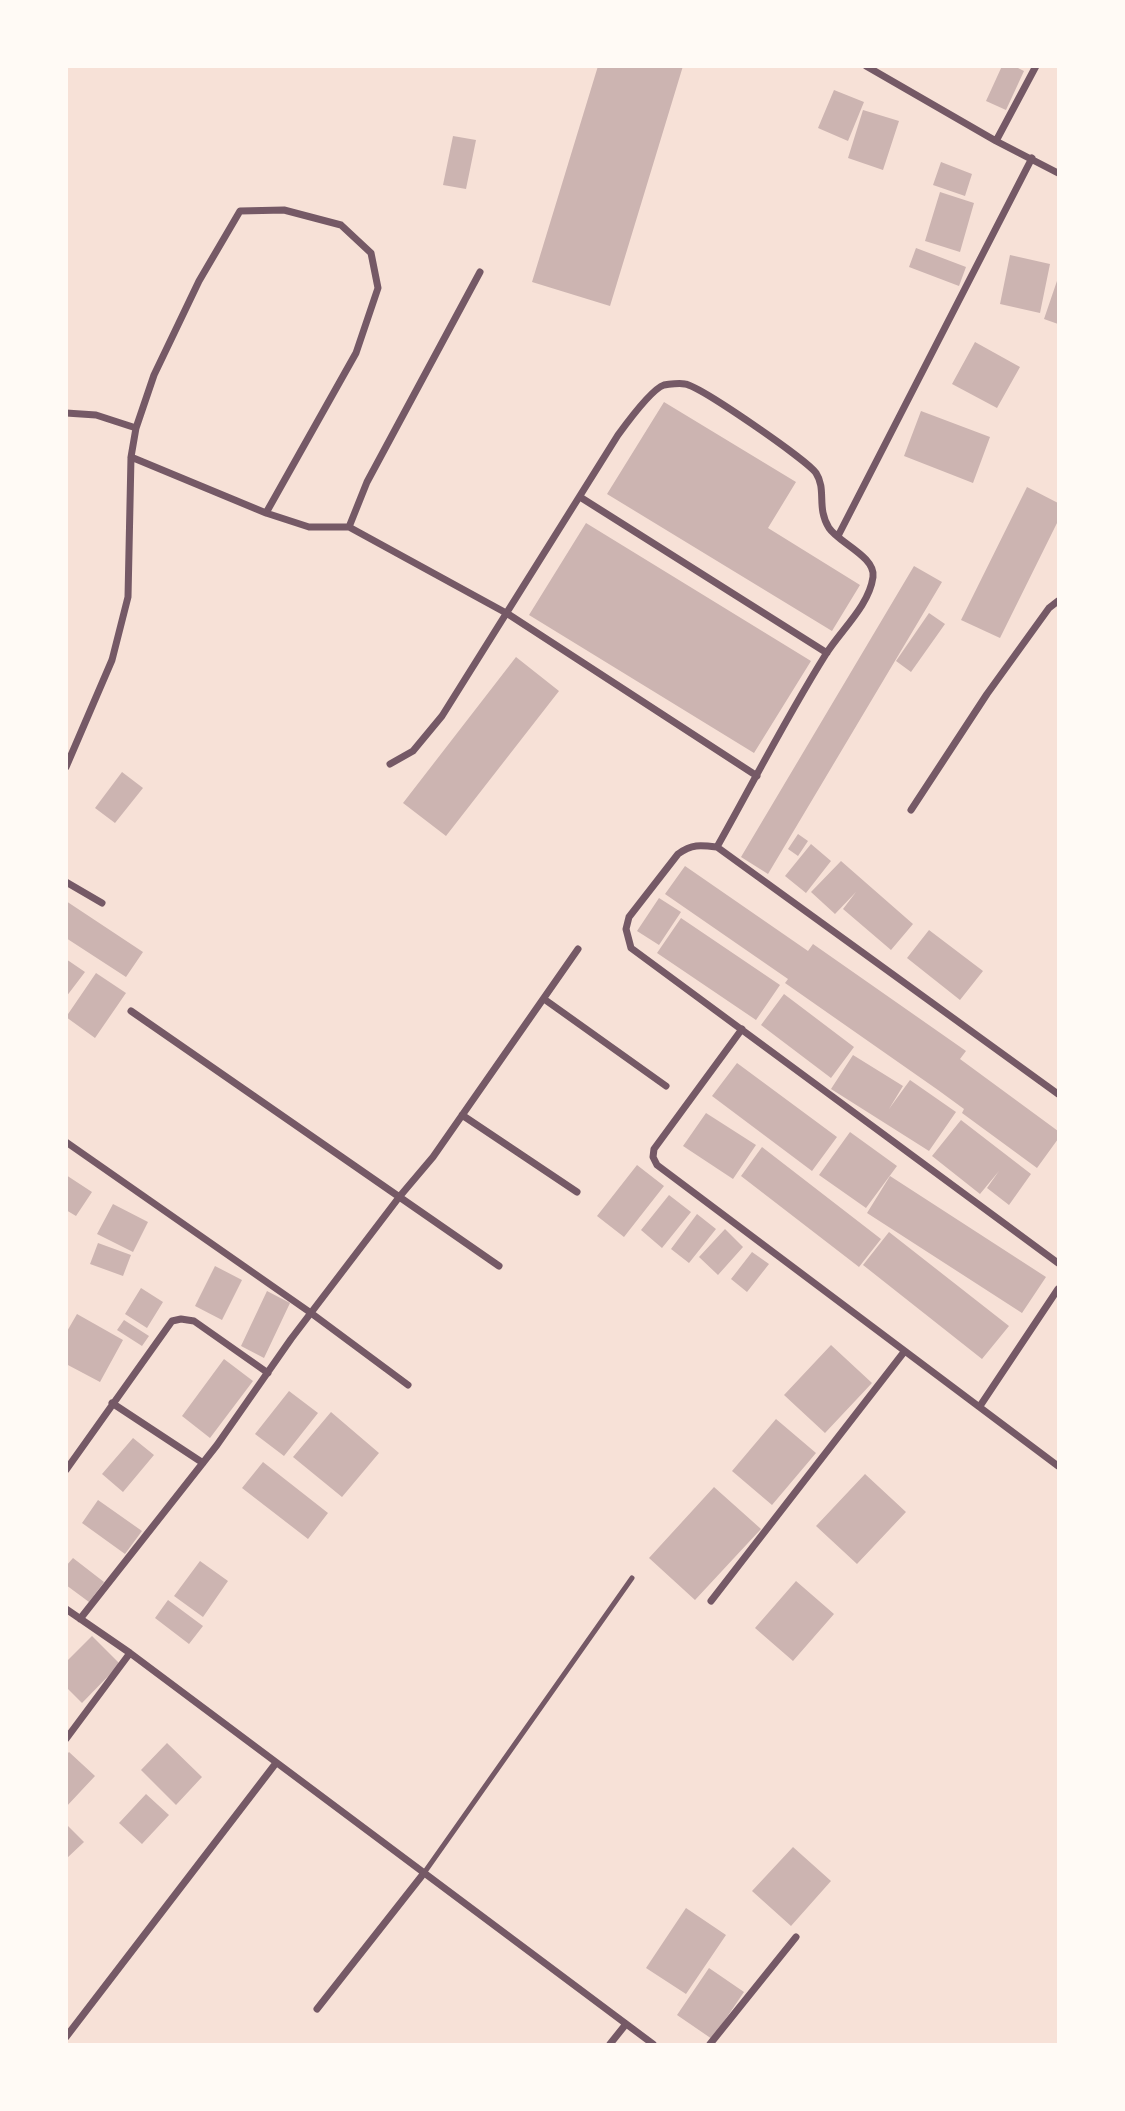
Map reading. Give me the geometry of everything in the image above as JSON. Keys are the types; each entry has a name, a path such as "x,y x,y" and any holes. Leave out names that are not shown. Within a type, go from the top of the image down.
{"street":[{"path":"866,66 996,141 1059,173"},
{"path":"996,141 1036,66"},
{"path":"838,536 1032,158"},
{"path":"66,767 112,660 128,597 131,457 136,428 154,375 199,281 240,211 284,210 341,225 371,253 378,288 356,353 266,513"},
{"path":"349,527 367,482 480,272"},
{"path":"390,764 414,751 442,716 618,435 639,408 662,386 685,384 703,392 805,461 816,472 822,485 821,510 824,519 831,531 871,566 874,574 870,589 827,653 717,847"},
{"path":"66,413 96,415 136,428"},
{"path":"131,457 266,513 309,527 349,527 508,614 757,776"},
{"path":"580,497 827,653"},
{"path":"911,810 1017,652 1049,608 1059,601"},
{"path":"1059,1094 717,847 701,844 689,846 678,854 629,917 626,937 631,948 1059,1263"},
{"path":"66,882 102,903"},
{"path":"80,1619 203,1463 311,1313 433,1157 578,949"},
{"path":"544,999 666,1086"},
{"path":"131,1011 499,1266"},
{"path":"742,1029 654,1149 653,1157 657,1165 1059,1466"},
{"path":"463,1115 577,1192"},
{"path":"66,1142 311,1313 408,1385"},
{"path":"980,1406 1059,1289"},
{"path":"66,1470 172,1321 194,1321 268,1373"},
{"path":"711,1601 904,1352"},
{"path":"112,1403 203,1463"},
{"path":"66,1609 130,1653 653,2045"},
{"path":"66,1739 130,1653"},
{"path":"66,2037 276,1763"},
{"path":"317,2009 424,1873"},
{"path":"710,2045 796,1937"},
{"path":"610,2045 626,2024"}],"lane":[{"path":"424,1873 632,1578"}],"building":[{"path":"598,66 683,66 610,306 532,282"},
{"path":"1002,66 1014,66 1024,71 1006,110 986,101"},
{"path":"834,90 864,102 848,141 818,128"},
{"path":"863,110 899,121 883,170 848,158"},
{"path":"453,136 476,140 466,189 443,185"},
{"path":"941,162 972,174 965,196 933,185"},
{"path":"940,192 974,203 960,252 925,241"},
{"path":"916,248 966,267 959,286 909,267"},
{"path":"1010,255 1050,264 1040,313 1000,304"},
{"path":"1058,278 1058,324 1044,319"},
{"path":"975,342 1020,367 997,408 952,384"},
{"path":"664,402 796,482 768,528 860,585 832,631 607,494"},
{"path":"921,411 990,437 973,483 904,456"},
{"path":"1027,487 1058,503 1058,521 1000,638 961,620"},
{"path":"586,523 811,661 754,753 529,615"},
{"path":"914,566 942,582 768,874 741,857"},
{"path":"929,613 945,624 911,672 896,661"},
{"path":"516,657 559,691 446,836 403,803"},
{"path":"122,772 143,788 115,823 95,808"},
{"path":"798,834 808,841 798,856 788,849"},
{"path":"811,844 831,861 806,893 785,876"},
{"path":"841,861 913,924 891,950 843,909 856,892 835,914 811,892"},
{"path":"685,866 808,951 813,944 966,1051 960,1059 1058,1131 1058,1139 1037,1168 962,1113 964,1109 785,983 788,979 665,894"},
{"path":"659,898 681,912 659,945 637,931"},
{"path":"66,901 143,952 126,977 66,938"},
{"path":"681,918 780,985 756,1020 657,953"},
{"path":"929,930 983,971 960,1000 907,958"},
{"path":"66,959 85,972 66,997"},
{"path":"96,973 126,993 95,1038 66,1017"},
{"path":"784,994 854,1047 831,1078 761,1025"},
{"path":"853,1055 903,1086 889,1109 910,1080 956,1112 929,1151 831,1089"},
{"path":"737,1063 837,1137 812,1171 712,1096"},
{"path":"706,1113 756,1145 733,1179 683,1146"},
{"path":"961,1120 1031,1174 1009,1205 987,1188 999,1171 980,1194 932,1156"},
{"path":"850,1132 897,1166 866,1208 819,1175"},
{"path":"762,1147 881,1239 859,1267 741,1176"},
{"path":"637,1165 664,1186 624,1237 597,1216"},
{"path":"66,1175 92,1192 76,1216 66,1210"},
{"path":"890,1176 1046,1277 1022,1313 867,1213"},
{"path":"669,1195 691,1212 662,1248 641,1230"},
{"path":"113,1204 148,1222 133,1252 97,1234"},
{"path":"697,1214 716,1229 689,1263 671,1249"},
{"path":"725,1229 743,1247 718,1275 699,1257"},
{"path":"889,1232 1009,1326 982,1359 863,1265"},
{"path":"98,1243 131,1255 123,1276 90,1264"},
{"path":"752,1252 769,1264 747,1292 731,1279"},
{"path":"215,1266 242,1280 222,1320 195,1306"},
{"path":"141,1288 163,1302 147,1328 125,1314"},
{"path":"267,1291 290,1303 264,1358 241,1346"},
{"path":"77,1314 123,1340 100,1382 66,1364 66,1333"},
{"path":"124,1320 149,1336 142,1346 117,1330"},
{"path":"831,1345 872,1383 825,1433 784,1395"},
{"path":"224,1359 253,1381 210,1438 182,1416"},
{"path":"289,1391 318,1413 284,1456 255,1434"},
{"path":"331,1412 379,1453 342,1497 293,1457"},
{"path":"776,1419 816,1453 772,1505 732,1471"},
{"path":"133,1438 154,1455 123,1492 102,1474"},
{"path":"263,1462 328,1513 308,1539 242,1488"},
{"path":"865,1474 906,1512 857,1564 816,1526"},
{"path":"714,1487 761,1529 695,1600 649,1558"},
{"path":"98,1500 142,1531 125,1554 82,1523"},
{"path":"73,1558 104,1582 89,1602 66,1585 66,1566"},
{"path":"200,1561 228,1581 203,1617 174,1596"},
{"path":"796,1581 834,1614 793,1661 755,1628"},
{"path":"168,1600 203,1626 189,1644 155,1618"},
{"path":"92,1636 120,1664 82,1703 66,1687 66,1662"},
{"path":"167,1743 202,1777 176,1805 141,1770"},
{"path":"69,1752 95,1776 66,1807 66,1755"},
{"path":"146,1794 169,1815 142,1844 119,1823"},
{"path":"66,1824 84,1842 66,1859"},
{"path":"793,1847 831,1881 791,1926 752,1891"},
{"path":"686,1908 726,1935 686,1994 646,1968"},
{"path":"709,1968 744,1992 712,2039 677,2015"}]}
